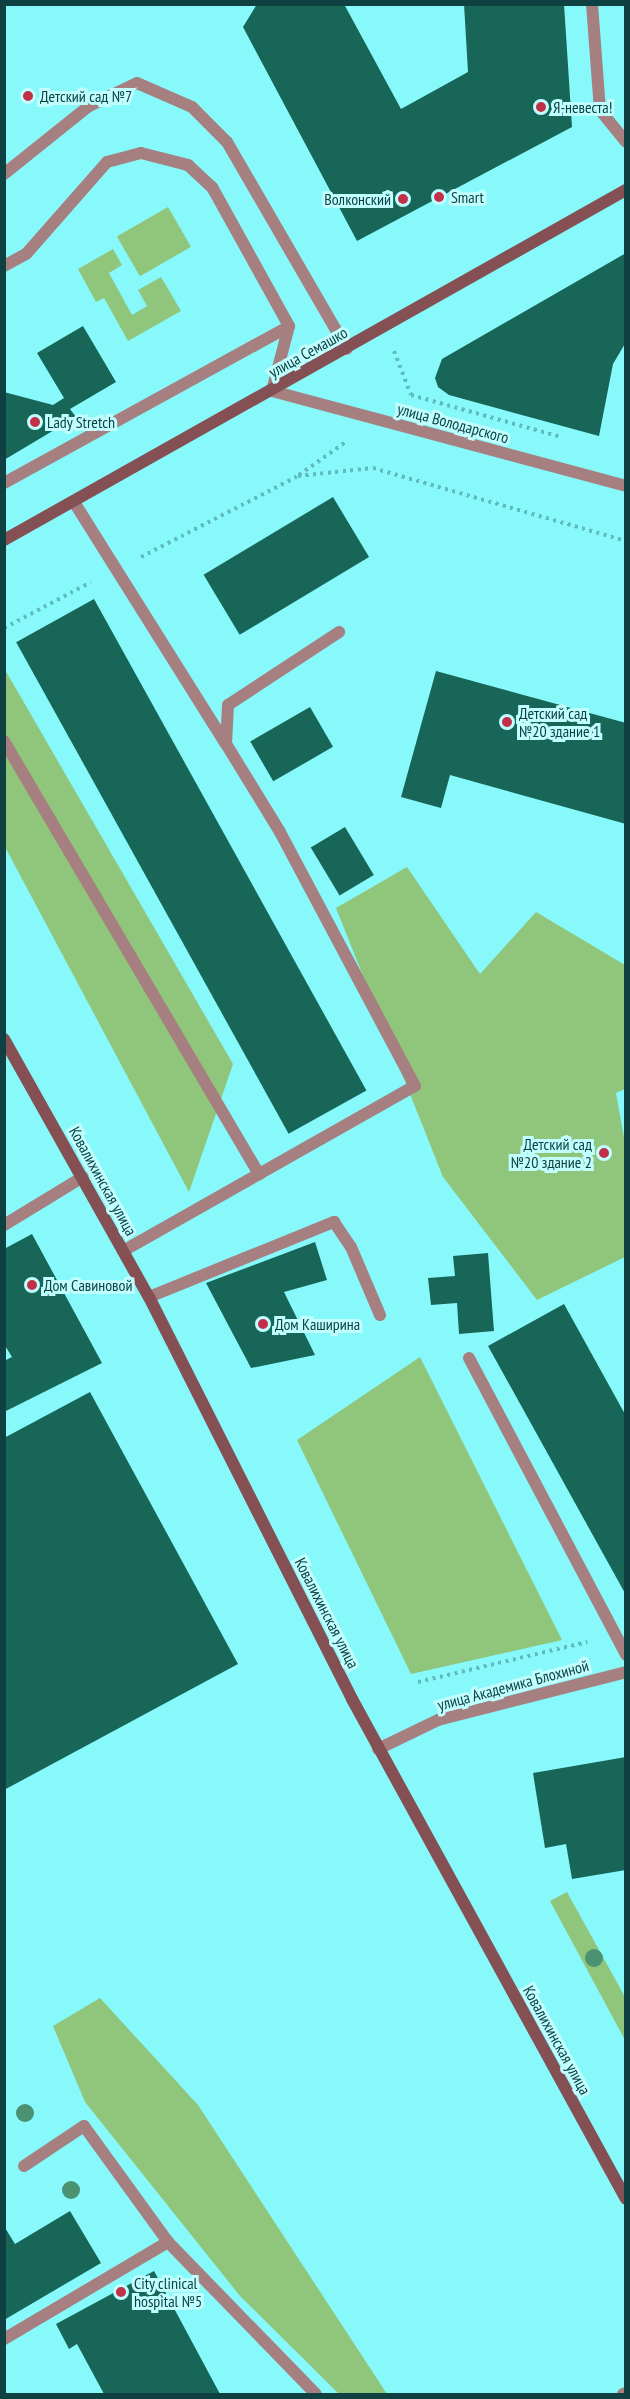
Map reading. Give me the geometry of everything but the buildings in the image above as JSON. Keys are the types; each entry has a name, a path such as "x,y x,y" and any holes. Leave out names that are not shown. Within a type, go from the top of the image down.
{"street":[{"path":"592,4 600,110 626,142"},
{"path":"4,174 89,106 137,83 192,107 227,142 347,349"},
{"path":"4,266 27,253 107,162 125,154 157,154 188,165 212,187 289,326 272,392"},
{"name":"улица Семашко","path":"4,540 272,392 626,190"},
{"path":"4,483 289,326"},
{"name":"улица Володарского","path":"272,392 626,486"},
{"path":"74,502 280,832 416,1086 123,1251"},
{"path":"226,744 228,705 339,632"},
{"path":"4,741 259,1174"},
{"name":"Ковалихинская улица","path":"4,1039 149,1297 378,1749 626,2199"},
{"path":"4,1225 83,1176"},
{"path":"149,1297 334,1222 351,1247 380,1315"},
{"path":"469,1358 626,1655"},
{"name":"улица Академика Блохиной","path":"378,1749 438,1720 626,1672"},
{"path":"24,2166 84,2126 168,2242 316,2394"},
{"path":"4,2339 168,2242"}],"path":[{"path":"411,395 569,439"},
{"path":"4,628 298,476 373,468 626,541"},
{"path":"418,1682 615,1635"}],"green space":[{"path":"168,207 191,247 140,276 117,236"},
{"path":"113,249 122,265 109,273 132,315 147,306 138,290 161,277 181,311 128,341 104,298 96,302 78,269"},
{"path":"4,668 233,1064 189,1192 5,847"},
{"path":"407,867 480,974 536,912 625,965 625,1089 616,1093 625,1143 625,1257 537,1300 443,1177 336,908"},
{"path":"420,1357 562,1640 411,1674 297,1440"},
{"path":"567,1892 625,1997 625,2040 550,1901"},
{"path":"100,1998 198,2105 387,2394 339,2394 240,2296 85,2102 53,2026"}],"place":[{"name":"Детский сад №7","path":"28,96"},
{"name":"Я-невеста!","path":"541,107"},
{"name":"Smart","path":"439,197"},
{"name":"Волконский","path":"403,199"},
{"name":"Lady Stretch","path":"35,422"},
{"name":"Детский сад №20 здание 1","path":"507,722"},
{"name":"Детский сад №20 здание 2","path":"604,1153"},
{"name":"Дом Савиновой","path":"32,1285"},
{"name":"Дом Каширина","path":"263,1324"},
{"name":"City clinical hospital №5","path":"121,2292"}]}
